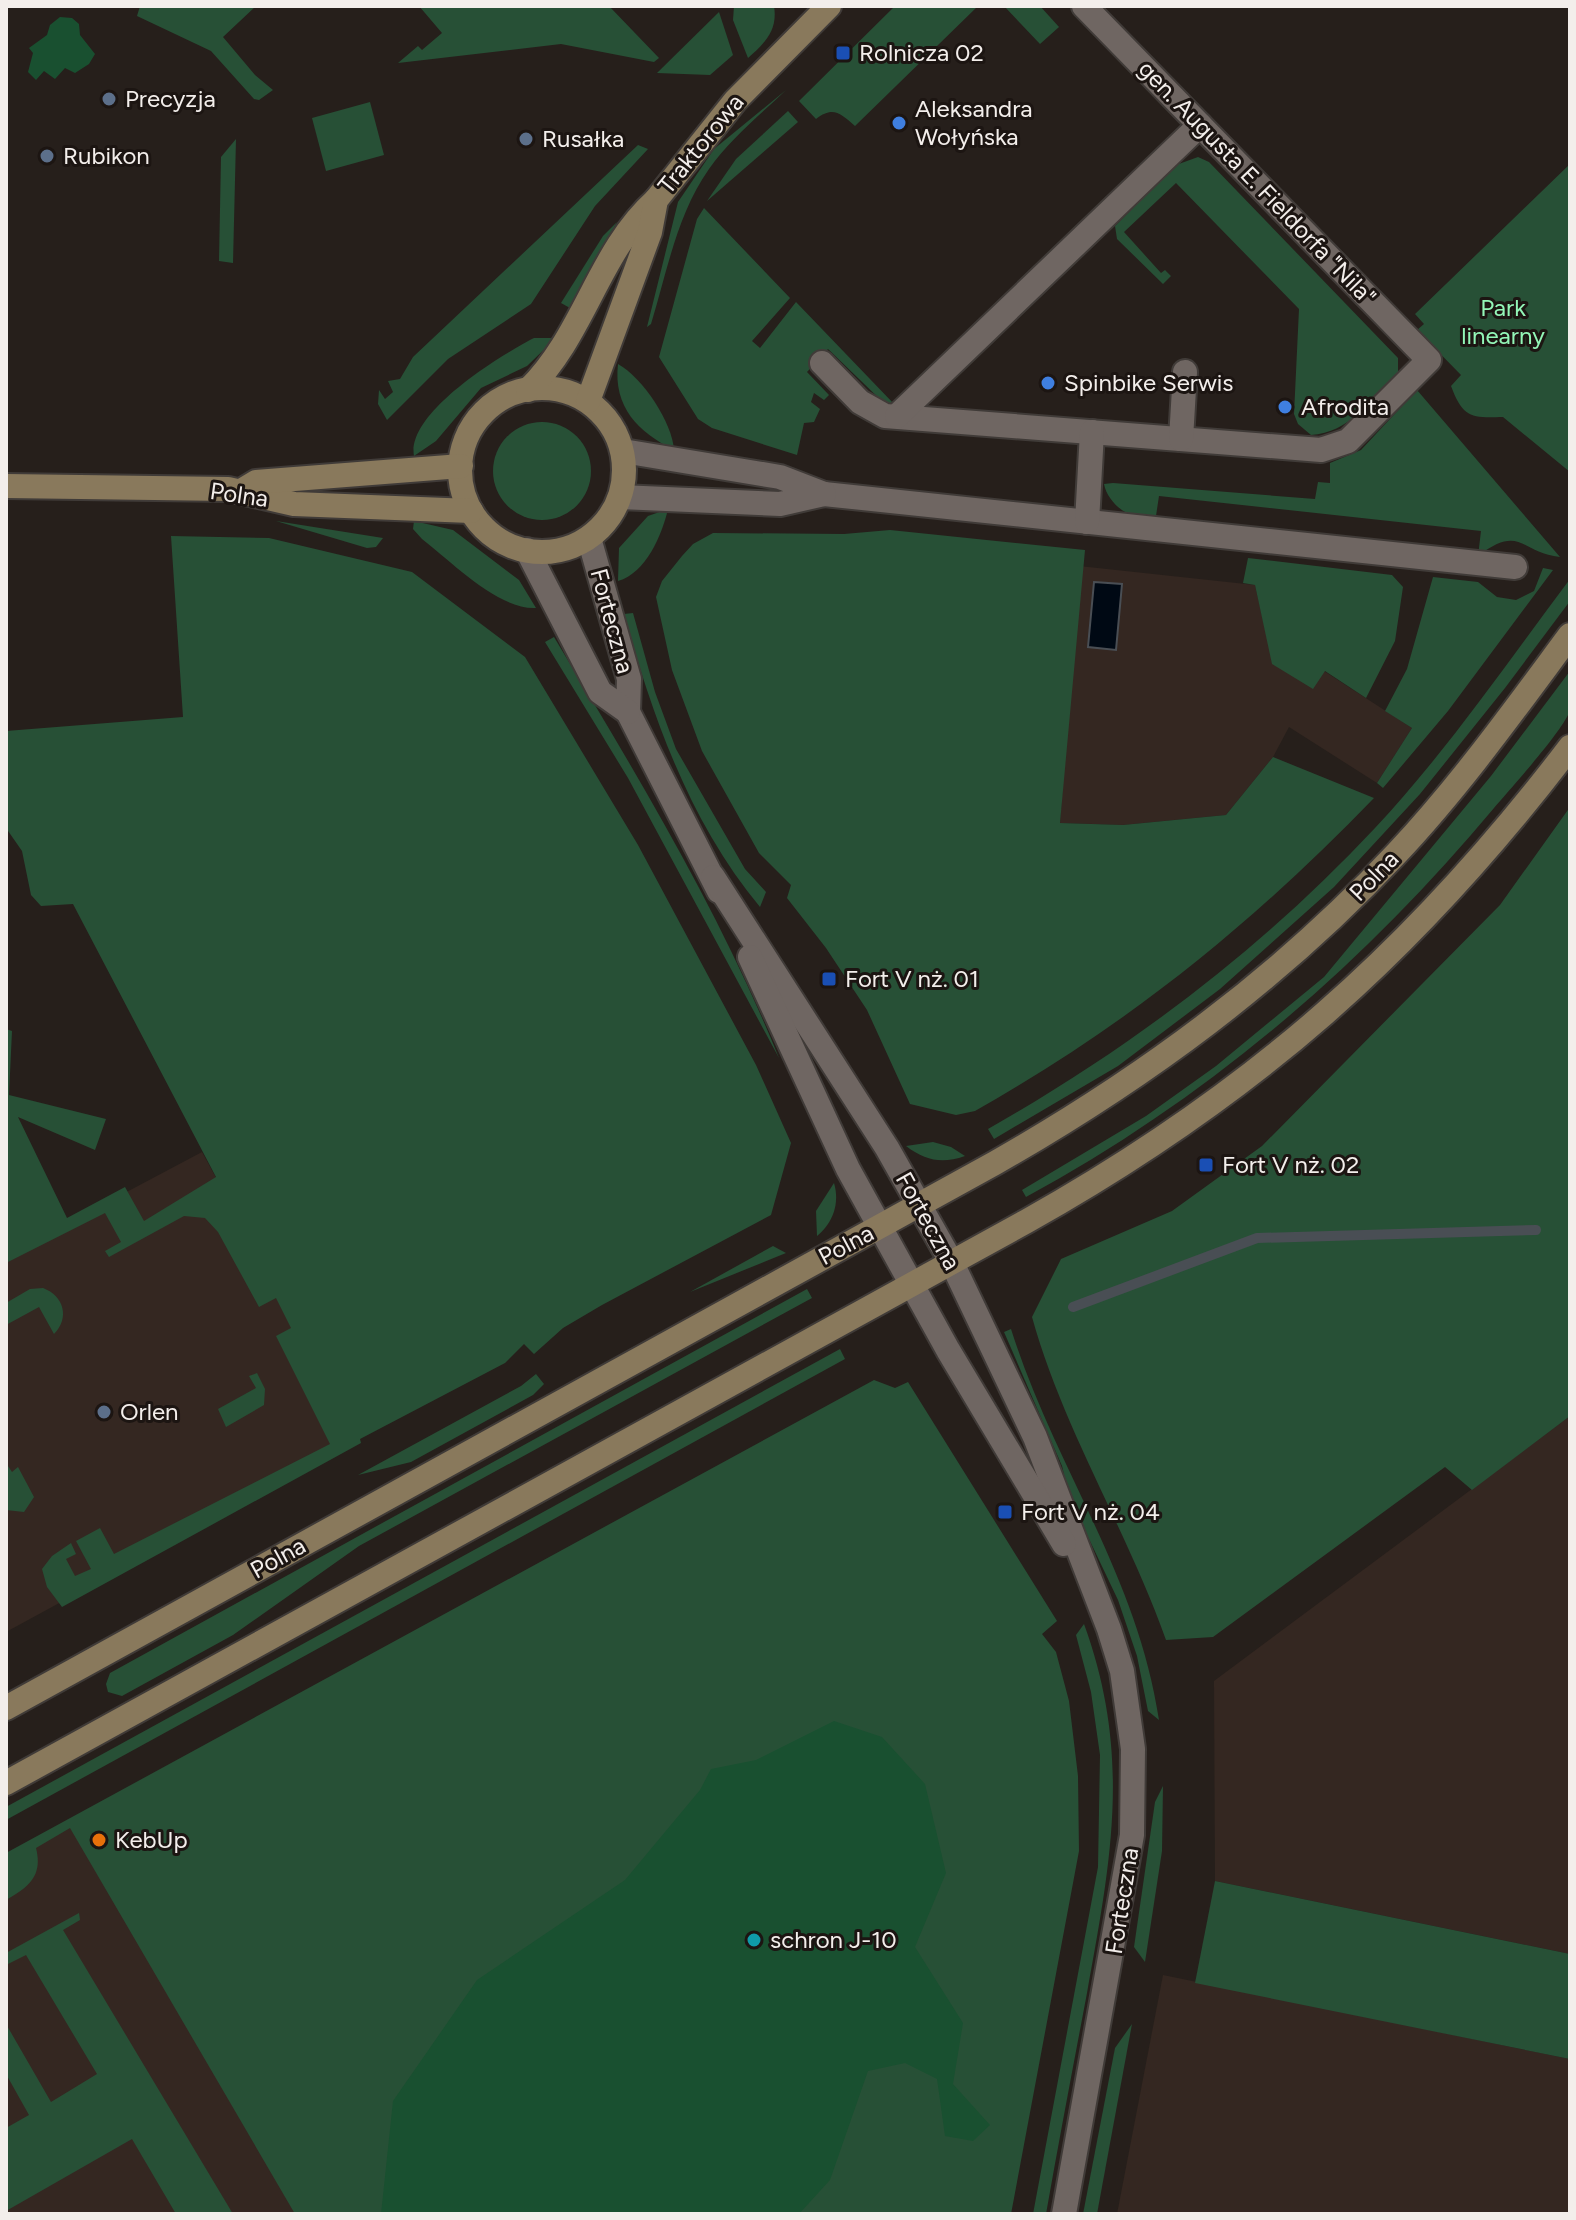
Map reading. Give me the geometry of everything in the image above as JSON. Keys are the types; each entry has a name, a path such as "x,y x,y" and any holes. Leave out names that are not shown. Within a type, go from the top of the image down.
{"street":[{"name":"gen. Augusta E. Fieldorfa \"Nila\"","path":"1084,6 1429,360 1348,441 1321,450 1181,439"},
{"name":"Traktorowa","path":"588,401 650,232 656,200 735,101 819,10"},
{"path":"897,416 1200,125"},
{"path":"528,390 561,353 630,222 656,200"},
{"path":"822,363 871,410 897,416 1181,439 1185,372"},
{"path":"544,387 588,401 616,431 623,451 620,497 608,520 589,538 565,548 544,552 502,541 485,528 471,511 462,492 461,466 466,441 478,419 496,402 544,387"},
{"path":"1087,522 1092,432"},
{"path":"623,451 780,477 824,494 1515,567"},
{"path":"241,491 256,482 461,466"},
{"name":"Polna","path":"6,486 241,491 294,504 471,511"},
{"path":"620,497 780,504 824,494"},
{"name":"Forteczna","path":"589,538 629,679 628,712 713,877 848,1169 1040,1506 1093,1590"},
{"path":"527,550 600,692 628,712"},
{"name":"Polna","path":"6,1708 880,1226 1103,1099 1211,1023 1294,954 1358,893 1424,823 1570,635"},
{"path":"6,1783 952,1263 1141,1154 1213,1105 1289,1046 1374,971 1458,885 1570,747"},
{"name":"Forteczna","path":"713,877 919,1204 952,1263 1020,1403 1109,1629 1130,1709 1135,1804 1129,1862 1064,2214"}],"shaded area":[{"path":"1079,566 1255,585 1273,664 1324,671 1412,728 1377,783 1289,727 1273,757 1226,815 1123,825 1060,823"},
{"path":"1094,582 1122,584 1116,650 1088,647"},
{"path":"202,1152 359,1440 6,1632 6,1256"},
{"path":"1570,1416 1570,1954 1215,1881 1214,1681"},
{"path":"112,1801 360,2214 6,2214 6,1860"},
{"path":"1163,1975 1570,2059 1570,2214 1117,2214"}],"green space":[{"path":"140,6 256,6 223,37 255,75 273,90 259,100 254,99 211,51 137,16"},
{"path":"419,6 609,6 659,58 654,62 561,44 398,63 418,46 422,50 442,33"},
{"path":"734,6 774,6 774,22 769,35 748,58 733,20"},
{"path":"895,6 978,6 855,126 832,112 816,119 799,101"},
{"path":"1004,6 1040,6 1059,27 1040,44"},
{"path":"719,12 733,55 710,75 657,73"},
{"path":"60,17 72,18 79,24 80,35 95,54 89,64 75,73 65,68 55,79 44,71 36,80 28,72 33,53 29,48 47,35 50,25"},
{"path":"786,90 726,148 698,186 681,224 651,324 647,327 678,202 714,149"},
{"path":"370,102 384,155 326,171 312,118"},
{"path":"788,111 798,122 707,201 736,159"},
{"path":"236,139 233,263 219,261 221,157"},
{"path":"638,145 648,149 595,206 531,304 448,359 387,420 378,404 379,390 385,399 393,392 388,381 400,379 413,357"},
{"path":"1198,157 1209,162 1398,358 1398,374 1359,413 1337,428 1311,435 1298,424 1294,414 1299,309 1176,183 1124,232 1161,273 1165,270 1171,276 1163,284 1117,239 1115,226 1176,165"},
{"name":"Park linearny","path":"1570,164 1570,472 1503,417 1476,416 1464,410 1451,386 1461,375 1417,330 1424,324 1415,314"},
{"path":"704,208 790,298 752,341 760,348 796,302 894,404 889,408 828,349 807,372 829,395 824,400 814,393 811,402 820,409 814,422 804,423 797,455 712,428 698,419 659,357 697,219"},
{"path":"617,222 570,308 561,303 603,236"},
{"path":"534,338 556,338 527,366 481,388 436,441 414,456 416,439 440,404 479,371"},
{"path":"618,364 637,379 655,402 668,427 674,450 649,435 631,416 620,393"},
{"path":"1417,390 1560,557 1512,541 1492,546 1478,556 1481,531 1159,496 1156,516 1139,517 1123,511 1106,492 1104,484 1113,483 1315,499 1318,482 1330,483 1330,463 1361,450"},
{"path":"542,422 561,426 577,436 587,452 591,471 587,490 577,506 561,516 542,520 523,516 507,506 497,490 493,471 497,452 507,436 523,426"},
{"path":"668,509 662,530 645,562 628,577 618,581 619,548 648,516"},
{"path":"276,521 383,538 376,547 367,548"},
{"path":"414,521 453,530 519,580 536,608 521,607 491,593 422,539 413,529"},
{"path":"890,530 1085,550 1060,823 1123,825 1226,815 1273,757 1374,798 1281,889 1186,970 1032,1078 975,1111 956,1115 910,1104 867,1010 826,948 787,898 791,885 759,853 702,751 672,670 656,597 662,581 682,556 693,544 713,533 844,534"},
{"path":"171,536 269,538 412,572 525,657 638,845 756,1065 791,1143 771,1215 602,1305 563,1328 534,1354 524,1344 505,1363 360,1439 361,1443 62,1607 47,1587 42,1569 52,1556 71,1543 76,1554 66,1559 75,1576 91,1569 76,1541 100,1528 114,1554 330,1444 276,1336 291,1328 276,1298 259,1307 218,1232 205,1218 184,1216 109,1257 105,1251 121,1242 105,1213 6,1263 6,1029 12,1031 9,1095 106,1119 95,1150 18,1117 67,1218 125,1187 144,1221 216,1177 73,904 41,906 31,895 22,851 6,828 6,731 183,717"},
{"path":"1248,558 1392,575 1403,587 1395,641 1366,698 1325,671 1313,689 1272,664 1255,585 1243,583"},
{"path":"1543,568 1553,570 1448,711 1383,788 1377,783 1412,728 1385,711 1407,669 1433,577 1478,582 1497,597 1516,600 1534,591"},
{"path":"1570,579 1570,601 1505,688 1420,794 1334,887 1220,989 1118,1066 994,1139 988,1129 1144,1030 1241,955 1332,872 1427,768"},
{"path":"633,613 655,692 676,749 745,869 766,892 760,907 713,840 677,768 661,730 624,614"},
{"path":"554,637 703,896 779,1058 628,778 545,642"},
{"path":"1570,671 1572,698 1564,723 1523,775 1391,922 1336,975 1219,1073 1093,1159 1026,1197 1022,1190 1146,1116 1216,1066 1324,977 1491,776"},
{"path":"1570,807 1570,1416 1472,1490 1445,1467 1213,1637 1166,1640 1061,1399 1032,1317 1061,1259 1172,1211 1262,1146 1500,905"},
{"path":"933,1142 951,1147 965,1156 934,1160 906,1146"},
{"path":"834,1183 834,1212 817,1236 816,1211"},
{"path":"773,1246 786,1253 690,1292"},
{"path":"43,1288 56,1296 62,1308 62,1321 54,1334 39,1307 6,1325 6,1303 30,1289"},
{"path":"807,1289 812,1298 359,1546 233,1635 122,1696 108,1692 106,1684 110,1673"},
{"path":"1011,1329 1049,1427 1114,1568 1133,1617 1159,1720 1148,1711 1137,1656 1118,1600 1070,1499 1062,1466 1004,1332"},
{"path":"840,1349 845,1359 6,1820 6,1807"},
{"path":"257,1373 265,1389 264,1405 226,1427 218,1409 256,1388 249,1376"},
{"path":"536,1374 544,1384 533,1395 411,1462 358,1475 521,1386"},
{"path":"874,1380 895,1388 908,1382 1057,1621 1042,1634 1056,1652 1069,1701 1078,1776 1079,1851 1011,2214 295,2214 70,1828 36,1848 38,1866 32,1880 6,1900 6,1853"},
{"path":"6,1463 12,1472 18,1467 34,1497 24,1512 6,1510"},
{"path":"1084,1624 1099,1672 1108,1719 1112,1764 1109,1853 1096,1944 1046,2214 1033,2214 1098,1867 1100,1755 1091,1692 1076,1635"},
{"path":"834,1721 882,1737 925,1784 946,1873 915,1947 963,2023 953,2084 990,2125 973,2141 945,2136 937,2079 905,2063 868,2071 830,2180 799,2214 381,2214 393,2101 477,1980 625,1880 700,1790 711,1769 756,1760"},
{"path":"1163,1786 1162,1851 1145,1962 1134,1947 1155,1802"},
{"path":"1215,1881 1570,1954 1570,2059 1195,1983"},
{"path":"79,1913 80,1920 63,1930 233,2214 176,2214 132,2139 6,2211 6,2128 29,2115 6,2074 6,2024 51,2102 97,2074 26,1955 6,1965 6,1953"},
{"path":"1132,2024 1097,2214 1083,2214 1115,2048"}],"waterway":[{"path":"1073,1307 1257,1238 1536,1230"}],"place":[{"name":"Rolnicza 02","path":"843,53"},
{"name":"Precyzja","path":"109,99"},
{"name":"Aleksandra Wołyńska","path":"899,123"},
{"name":"Rusałka","path":"526,139"},
{"name":"Rubikon","path":"47,156"},
{"name":"Spinbike Serwis","path":"1048,383"},
{"name":"Afrodita","path":"1285,407"},
{"name":"Fort V nż. 01","path":"829,979"},
{"name":"Fort V nż. 02","path":"1206,1165"},
{"name":"Orlen","path":"104,1412"},
{"name":"Fort V nż. 04","path":"1005,1512"},
{"name":"KebUp","path":"99,1840"},
{"name":"schron J-10","path":"754,1940"}]}
